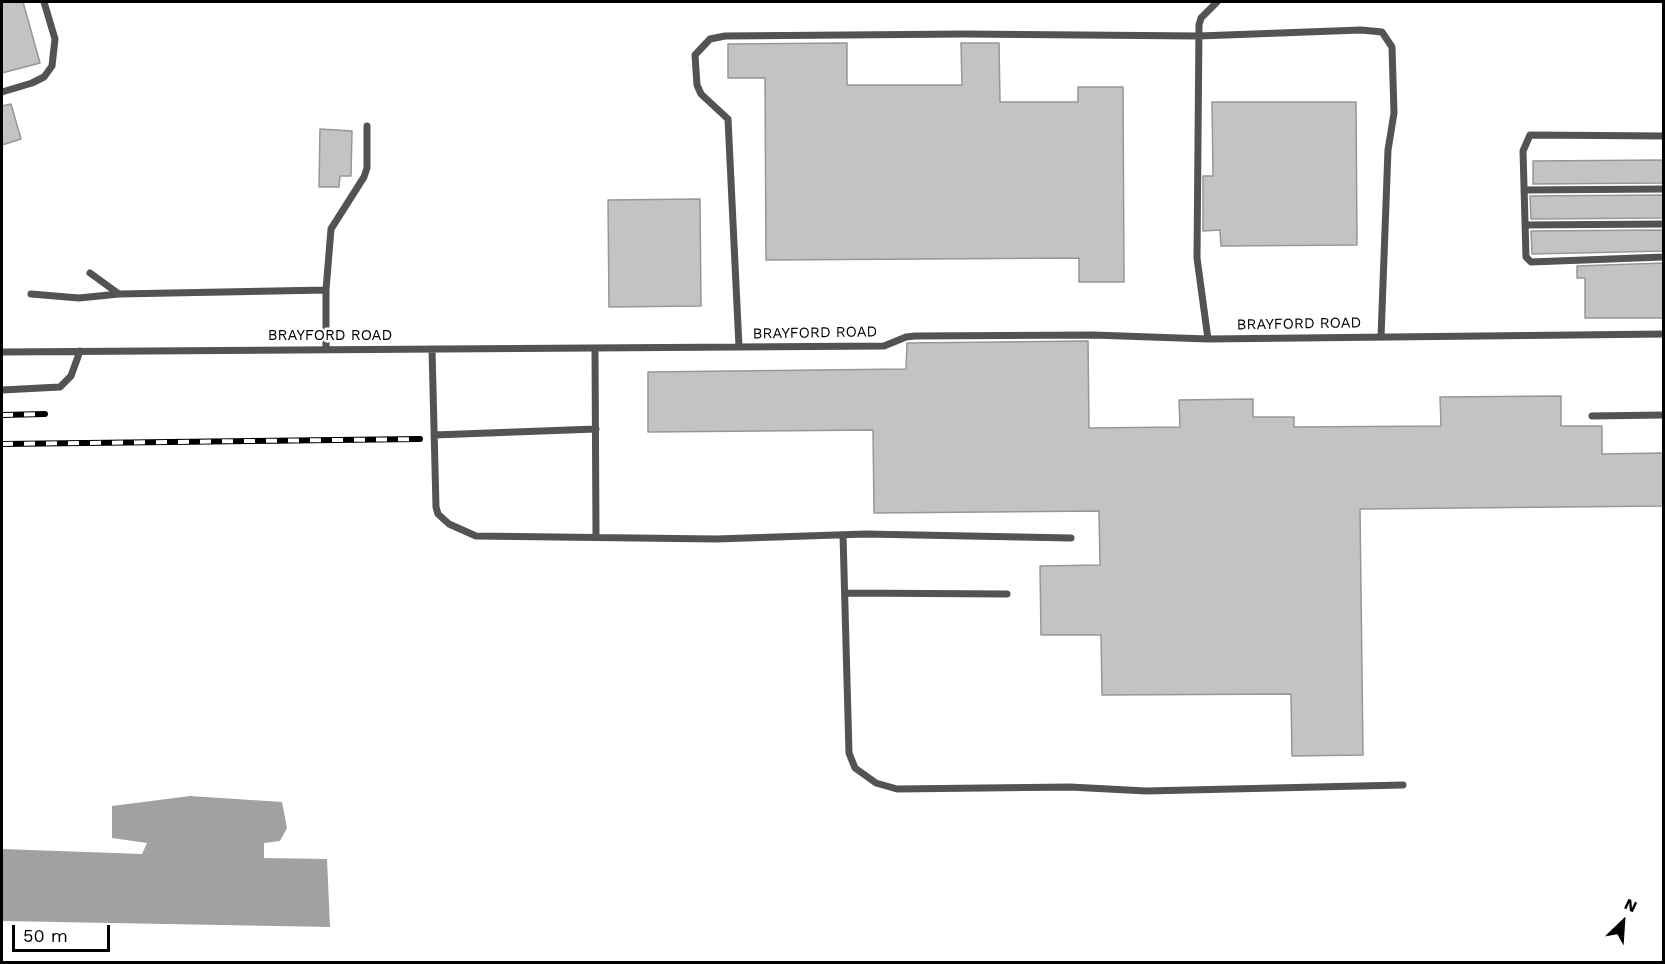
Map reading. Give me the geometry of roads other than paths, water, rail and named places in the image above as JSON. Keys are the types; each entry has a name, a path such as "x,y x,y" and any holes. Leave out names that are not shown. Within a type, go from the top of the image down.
{"lane":[{"path":"2,92 44,77 52,66 55,39 44,2"},
{"path":"1208,339 1197,258 1199,36 1201,18 1217,2"},
{"path":"738,347 728,119 701,94 697,85 695,55 710,39 725,36 964,34 1199,36 1361,30 1382,32 1390,40 1394,114 1388,150 1381,337"},
{"path":"326,350 326,290 331,229 342,209 359,188 368,168 367,126"},
{"path":"1664,136 1530,135 1523,151 1526,257 1532,262 1664,257"},
{"path":"1524,190 1664,189"},
{"path":"1525,225 1664,224"},
{"path":"90,273 119,294"},
{"path":"31,294 88,298 119,294 326,290"},
{"name":"BRAYFORD ROAD","path":"2,352 884,346 906,337 915,336 1093,335 1208,339 1664,334"},
{"path":"595,349 596,536"},
{"path":"432,350 436,507 438,514 456,529 476,536 716,539 843,535 1071,538"},
{"path":"2,390 60,387 71,376 80,351"},
{"path":"1592,416 1664,415"},
{"path":"434,435 596,429"},
{"path":"843,535 850,763 869,779 897,789 1070,787 1146,791 1403,785"},
{"path":"845,593 1007,594"}],"railway":[{"path":"2,415 45,414"},
{"path":"2,444 420,439"}]}
